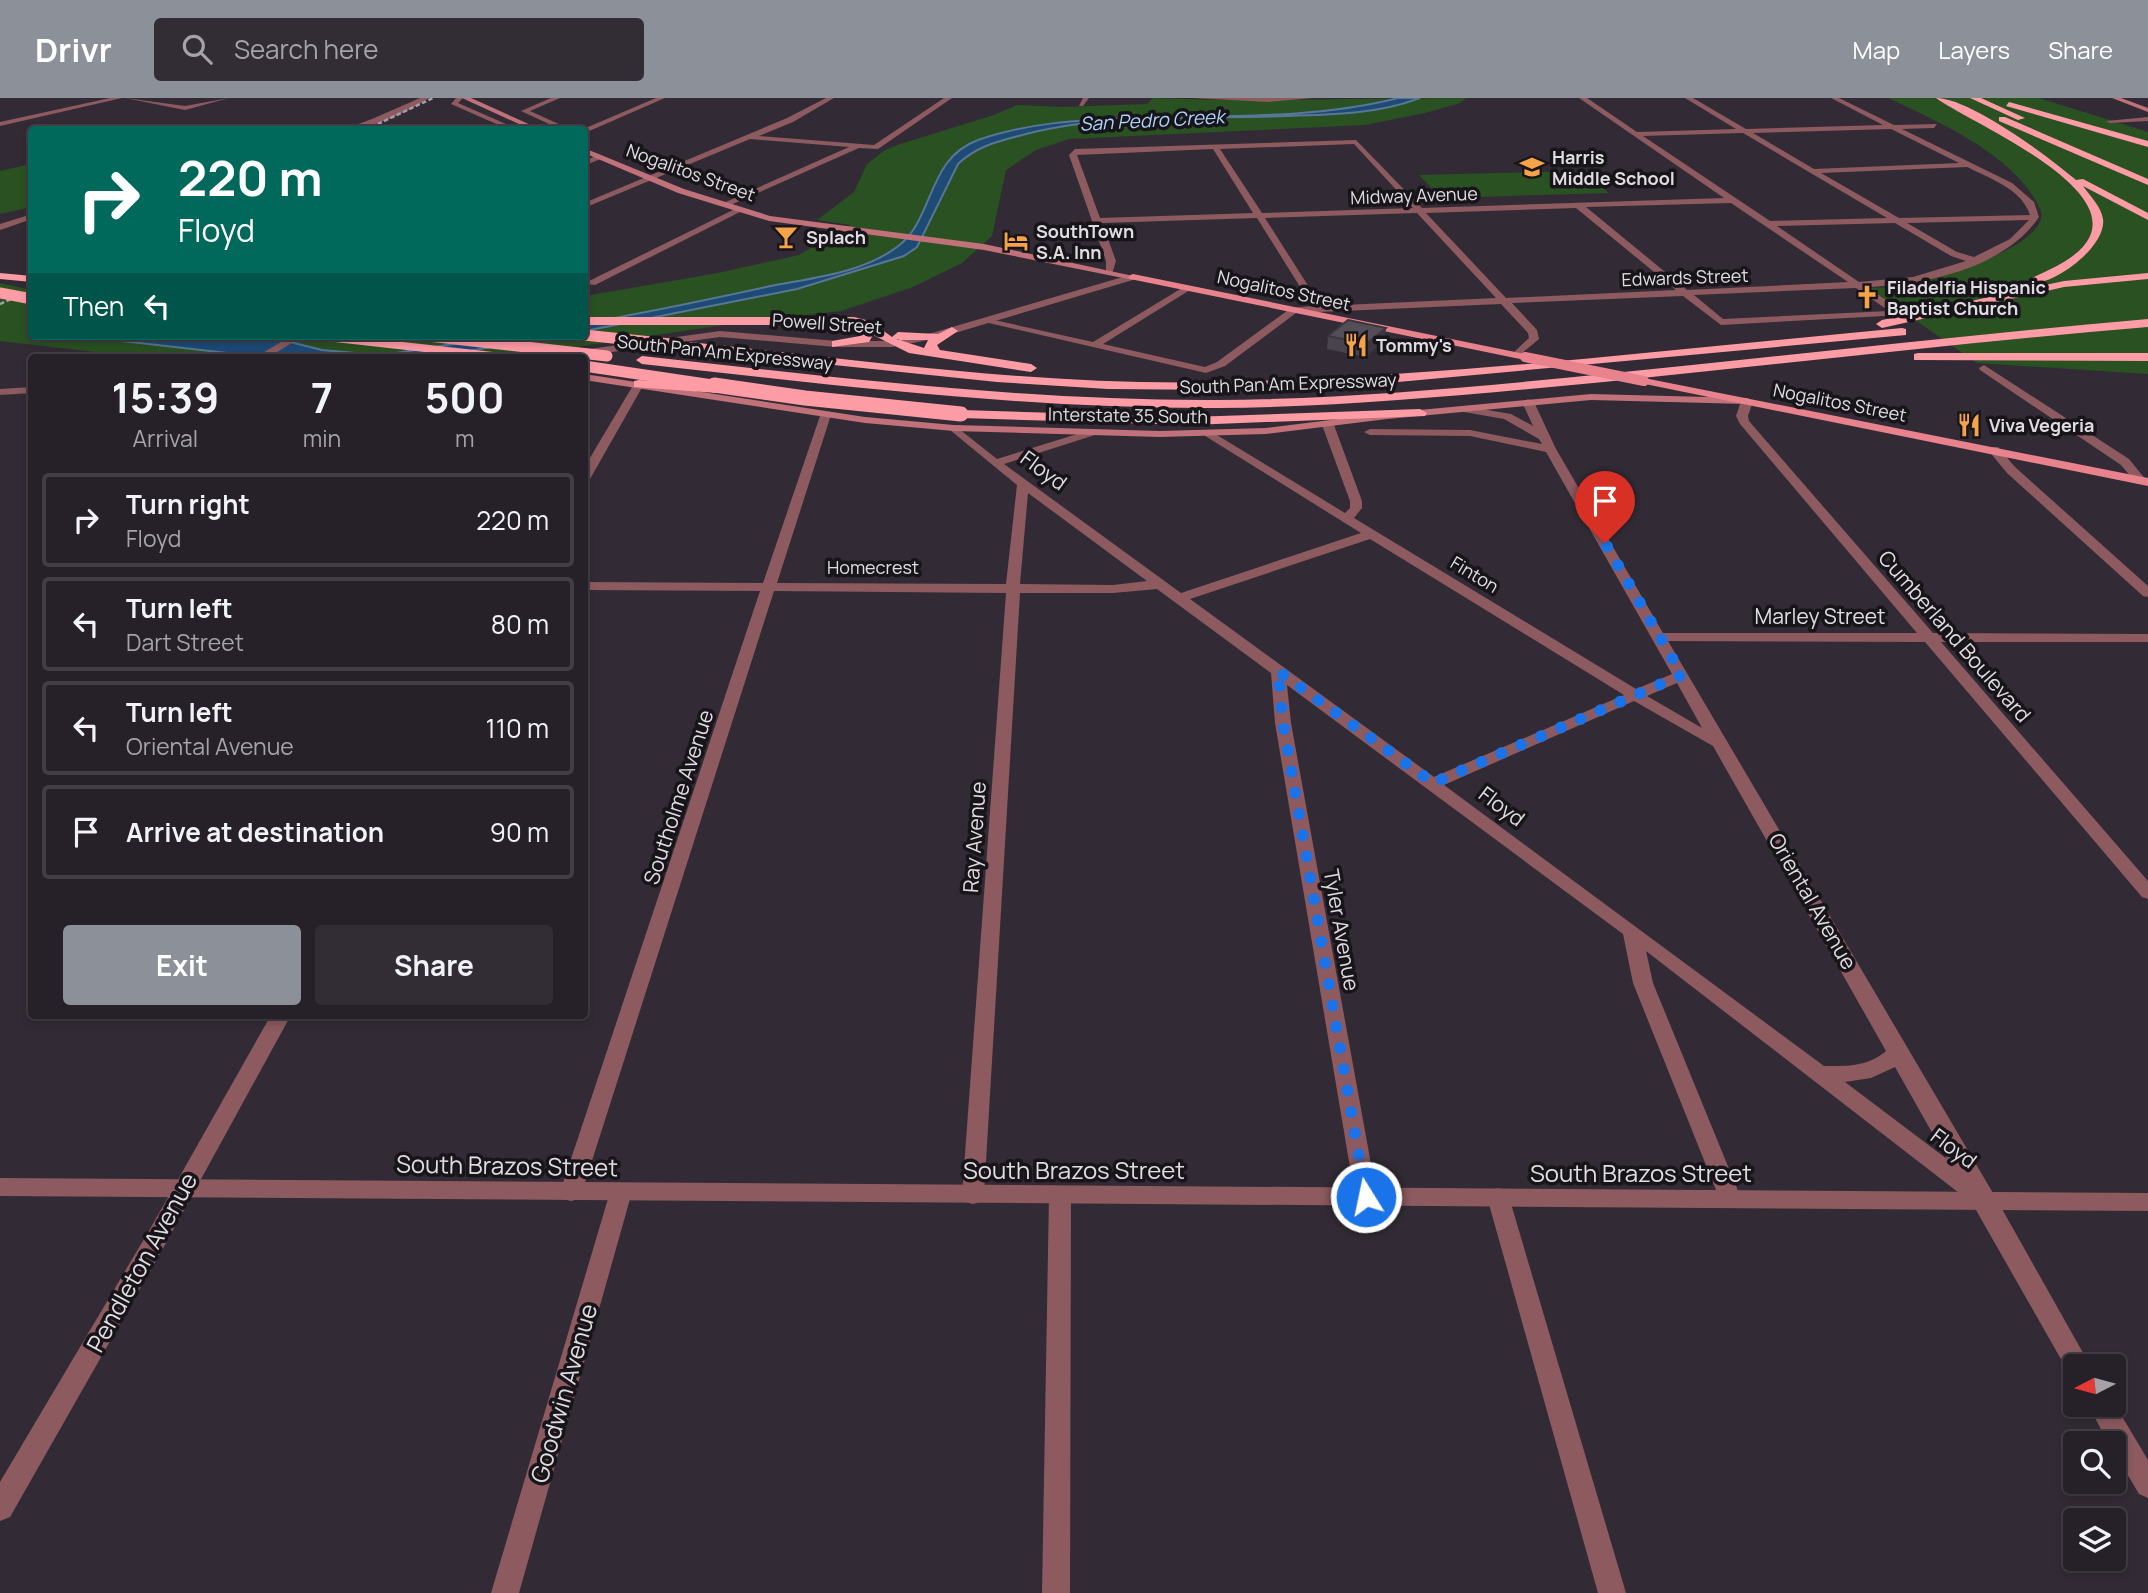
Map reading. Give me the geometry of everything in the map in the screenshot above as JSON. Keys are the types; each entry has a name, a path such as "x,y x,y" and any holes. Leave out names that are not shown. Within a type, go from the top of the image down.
{"highway":[{"path":"1940,98 1987,121 2078,185 2093,204 2098,220 2092,243 2080,255 2056,271 1963,308"},
{"path":"1952,98 2148,182"},
{"path":"1974,98 2148,173"},
{"path":"1992,98 2148,143"},
{"path":"2048,162 2148,217"},
{"path":"0,267 28,270"},
{"path":"0,276 28,279"},
{"path":"1738,345 1911,320 2064,284 2148,276"},
{"path":"0,292 28,296"},
{"path":"1959,327 2148,311"},
{"path":"588,321 845,320 866,324 899,336 934,336"},
{"name":"South Pan Am Expressway","path":"464,340 929,391 1085,402 1216,404 1408,396 1766,363 1959,340 2148,323"},
{"path":"836,344 865,339 869,330 866,324"},
{"path":"866,324 892,344 942,354 1051,371 1225,386"},
{"name":"South Pan Am Expressway","path":"588,335 997,378 1108,385 1225,386 1377,380 1922,330"},
{"path":"942,354 930,348 931,343 952,331"},
{"path":"352,340 476,354"},
{"path":"1766,363 1950,356 2148,357"},
{"path":"2082,357 2148,363"},
{"path":"588,369 958,421 1181,423 1295,421 1420,413"},
{"path":"639,384 1028,408 1109,409 1216,404"}],"main road":[{"path":"2115,98 2148,110"},
{"path":"460,99 528,126"},
{"name":"Nogalitos Street","path":"588,152 648,178 740,211 769,218 984,247 2144,481"},
{"name":"Interstate 35 South","path":"588,369 622,375 639,384"},
{"name":"Interstate 35 South","path":"588,378 825,415 958,421 1094,432 1208,435 1328,425 1528,402 1619,397 1747,401"},
{"name":"Interstate 35 South","path":"1619,397 1637,394 1648,382"}],"street":[{"path":"0,124 119,98"},
{"path":"128,98 185,108 226,98"},
{"path":"358,126 426,98"},
{"path":"557,98 525,110 525,113 559,126"},
{"path":"588,128 662,98"},
{"path":"588,204 798,116 831,98"},
{"path":"746,137 875,147 949,98"},
{"path":"1196,98 1310,98"},
{"path":"1578,205 1721,321 1814,319 1899,313 1582,98"},
{"path":"1688,98 1954,254 1974,260"},
{"path":"1769,224 2035,217 2031,204 2020,193 1970,165 1833,98"},
{"path":"460,99 454,103 508,126"},
{"path":"2110,121 2148,120"},
{"path":"1635,134 1934,126"},
{"path":"1109,272 1111,261 1073,155 1075,151 1356,142 1533,332 1534,339 1520,356"},
{"path":"723,205 859,146"},
{"path":"1215,146 1317,307"},
{"path":"588,162 601,157"},
{"path":"1812,171 1994,164"},
{"name":"Midway Avenue","path":"1096,221 1732,200"},
{"path":"588,282 592,283 740,211"},
{"path":"0,227 28,217"},
{"name":"Edwards Street","path":"1294,310 1907,282 1974,260 2021,234 2032,224 2035,217"},
{"name":"Powell Street","path":"575,354 720,334 836,344 892,344 952,331 1133,276"},
{"path":"1093,346 1187,288"},
{"path":"985,321 1206,370 1221,364 1294,310"},
{"path":"266,354 291,340"},
{"path":"1984,368 2125,462 2144,481"},
{"path":"588,472 639,384"},
{"path":"0,392 28,390"},
{"name":"Cumberland Boulevard","path":"1747,401 1742,416 1744,422 2148,893"},
{"name":"Oriental Avenue","path":"1528,402 1548,443 2072,1354"},
{"path":"1464,409 1507,416 1548,443"},
{"name":"Southolme Avenue","path":"571,1192 825,415"},
{"name":"Floyd","path":"958,421 995,463 1632,931 1985,1200"},
{"path":"1328,425 1356,500 1356,508 1347,519"},
{"path":"995,463 1094,432"},
{"path":"1370,432 1471,433 1548,443"},
{"name":"Finton","path":"1208,435 1723,745"},
{"path":"1994,450 2011,470 2148,593"},
{"name":"Ray Avenue","path":"973,1195 1013,587 1023,482"},
{"path":"1180,597 1372,534"},
{"name":"Homecrest","path":"588,586 1113,589 1161,584"},
{"name":"Marley Street","path":"1661,637 2148,638"},
{"name":"Tyler Avenue","path":"1278,671 1283,723 1366,1197"},
{"path":"1433,783 1682,675"},
{"path":"1632,931 1643,983 1730,1198"},
{"name":"Pendleton Avenue","path":"0,1508 158,1236 279,1019"},
{"path":"1819,1074 1874,1072 1899,1051"},
{"name":"South Brazos Street","path":"0,1187 2148,1202"},
{"name":"Goodwin Avenue","path":"505,1593 621,1192"},
{"path":"1056,1593 1060,1195"},
{"path":"1498,1197 1612,1593"},
{"path":"2109,1418 2148,1485"}],"green space":[{"path":"1153,98 1466,98 1460,103 1425,113 1365,125 1069,139 1036,150 1006,170 992,236 962,263 913,287 841,311 731,324 528,354 113,354 0,341 0,283 28,289 28,340 588,340 588,295 718,273 799,255 850,225 817,220 854,192 867,164 885,150 1017,105 1063,107 1147,104"},
{"path":"1888,98 2039,98 2148,132 2148,374 1977,363 1869,288 1906,286 1964,269 2011,247 2029,235 2040,222 2040,209 2029,190 1995,157 1952,129"},
{"path":"28,165 28,208 0,214 0,171"},
{"path":"1580,171 1609,193 1441,198 1419,175"}],"water":[{"path":"1398,98 1420,98 1355,113 1123,120 1058,127 1007,139 981,148 958,164 917,247 904,256 797,289 588,330 588,322 834,274 883,256 909,235 949,161 961,149 996,134 1052,123 1129,118 1264,115 1365,105"},
{"path":"113,340 282,340 322,350 366,354 237,354"},
{"path":"479,340 531,340 452,354 390,354"}],"building":[{"path":"1348,320 1386,328 1366,344 1328,336"}],"railway":[{"path":"374,126 433,98"},
{"path":"0,304 28,292"}],"place":[{"name":"Harris Middle School","path":"1532,167"},
{"name":"Splach","path":"786,237"},
{"name":"SouthTown S.A. Inn","path":"1016,241"},
{"name":"Filadelfia Hispanic Baptist Church","path":"1867,297"},
{"name":"Tommy's","path":"1356,345"},
{"name":"Viva Vegeria","path":"1969,425"}],"route":[{"path":"1366,1197 1283,723 1278,671 1433,783 1682,675 1605,543"}],"water label":[{"name":"San Pedro Creek","path":"1152,120"}]}
